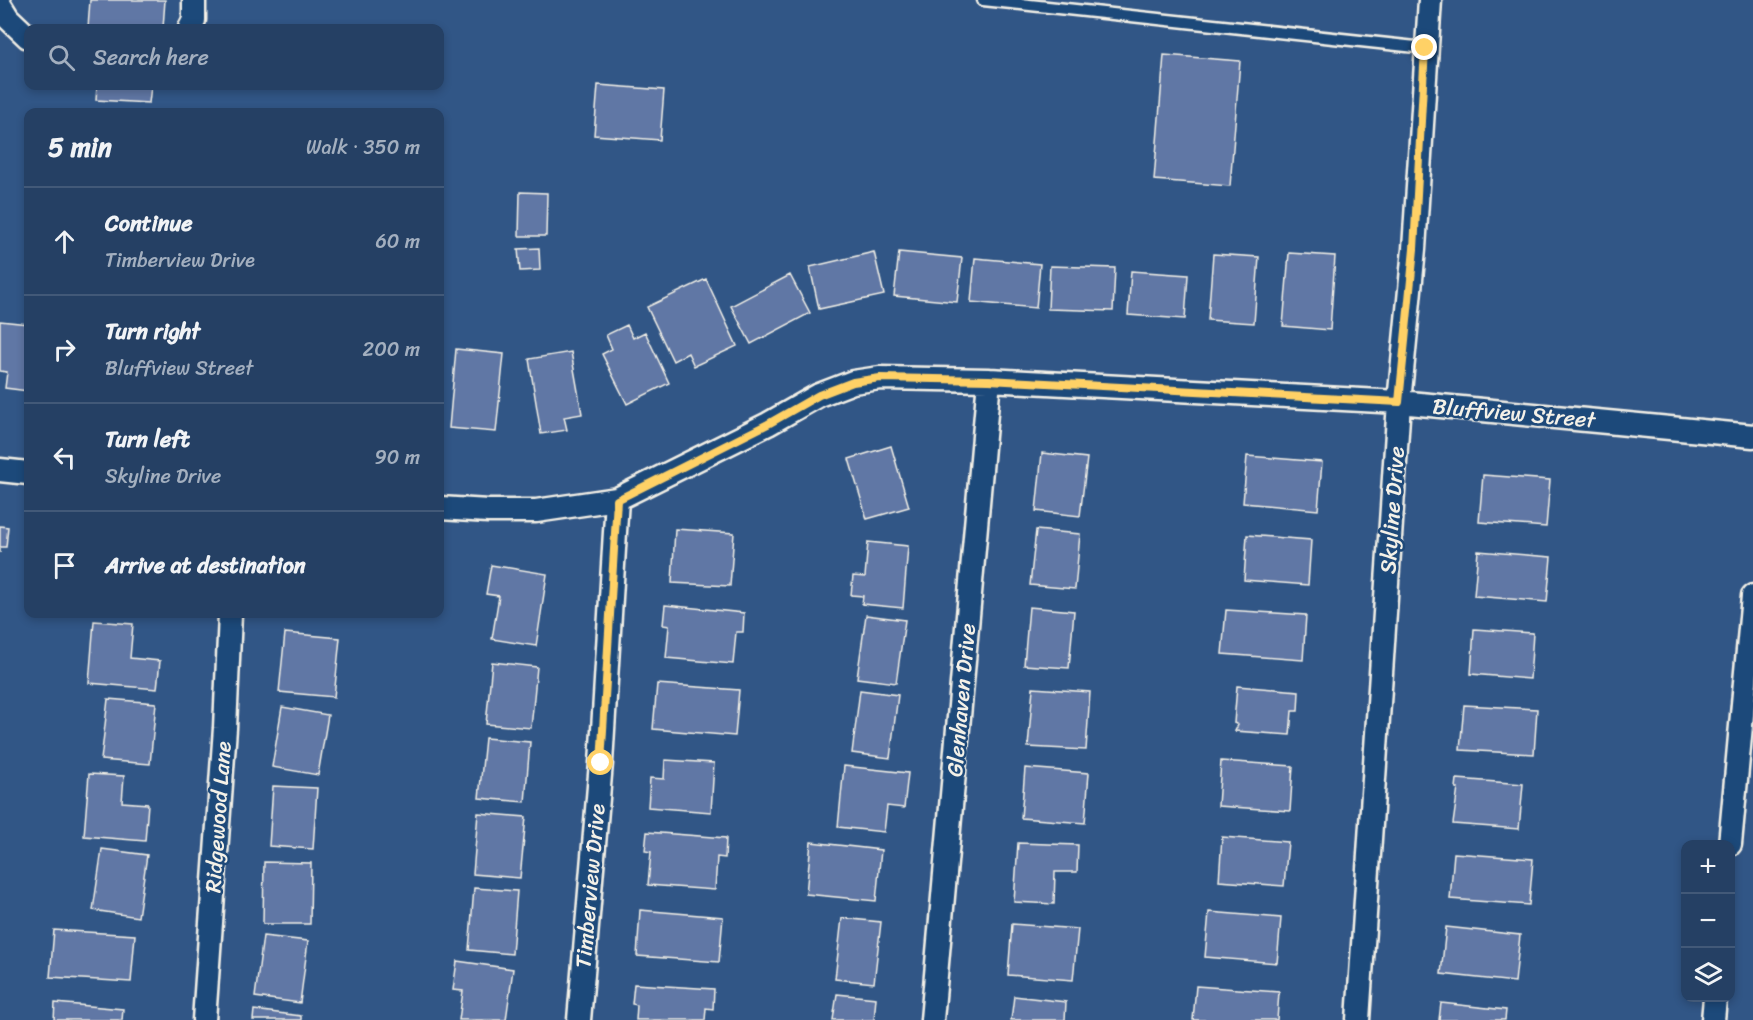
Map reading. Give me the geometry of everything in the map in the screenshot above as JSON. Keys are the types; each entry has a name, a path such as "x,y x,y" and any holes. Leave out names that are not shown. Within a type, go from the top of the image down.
{"street":[{"path":"192,24 194,0"},
{"name":"Skyline Drive","path":"1358,1020 1399,402 1414,249 1425,48 1430,0"},
{"path":"0,4 8,18 24,33"},
{"name":"Bluffview Street","path":"444,508 488,512 536,511 617,500 768,424 819,395 853,382 880,378 989,380 1399,402 1753,436"},
{"name":"Glenhaven Drive","path":"932,1020 989,380"},
{"path":"0,470 24,473"},
{"name":"Timberview Drive","path":"579,1020 601,763 617,500"},
{"path":"1730,840 1753,596"},
{"name":"Ridgewood Lane","path":"204,1020 225,728 230,618"},
{"path":"1713,1020 1715,1002"}],"lane":[{"path":"983,0 1425,48"}],"building":[{"path":"90,0 165,0 163,24 88,24"},
{"path":"1164,55 1240,61 1230,186 1154,180"},
{"path":"598,85 664,90 660,140 594,135"},
{"path":"97,90 151,90 149,103 96,100"},
{"path":"520,192 547,193 546,236 519,236"},
{"path":"539,248 540,270 520,271 518,249"},
{"path":"874,252 884,295 819,309 810,267"},
{"path":"899,252 962,258 957,302 894,296"},
{"path":"1289,253 1335,256 1330,330 1283,326"},
{"path":"1213,254 1259,257 1254,323 1208,320"},
{"path":"975,258 1040,264 1036,308 971,302"},
{"path":"1050,266 1115,268 1113,311 1048,309"},
{"path":"1131,271 1188,275 1185,319 1128,315"},
{"path":"790,275 810,313 751,344 731,306"},
{"path":"706,279 737,346 694,366 688,353 673,361 647,307"},
{"path":"0,321 24,324 24,390 5,388 7,372 0,371"},
{"path":"627,325 633,338 645,332 669,383 627,404 602,354 612,349 606,335"},
{"path":"456,349 504,354 496,432 449,428"},
{"path":"571,352 582,414 564,417 567,430 541,434 529,359"},
{"path":"891,446 909,507 867,519 849,459"},
{"path":"1042,453 1087,458 1080,516 1036,511"},
{"path":"1247,456 1322,462 1318,510 1243,503"},
{"path":"1483,475 1550,480 1546,527 1479,522"},
{"path":"0,526 8,527 6,547 0,547"},
{"path":"675,529 734,533 730,586 672,583"},
{"path":"1036,530 1080,534 1075,589 1030,585"},
{"path":"1247,535 1311,540 1308,585 1244,580"},
{"path":"868,542 908,546 903,608 862,604 863,596 851,595 853,576 865,577"},
{"path":"1478,551 1551,557 1547,602 1474,596"},
{"path":"491,565 547,574 536,646 492,639 499,596 486,594"},
{"path":"665,605 744,613 743,632 736,632 733,664 666,658 669,626 663,625"},
{"path":"1029,607 1074,611 1069,668 1024,665"},
{"path":"1226,610 1306,615 1303,660 1222,654"},
{"path":"866,615 905,620 896,683 857,678"},
{"path":"94,621 133,624 130,658 160,661 157,689 89,683"},
{"path":"1474,629 1533,633 1530,679 1471,674"},
{"path":"285,633 340,638 334,697 279,692"},
{"path":"492,662 537,667 531,728 486,724"},
{"path":"657,684 739,690 735,736 653,729"},
{"path":"1237,686 1299,691 1298,711 1292,711 1290,735 1235,731 1238,725 1234,723"},
{"path":"1033,688 1090,692 1086,750 1028,747"},
{"path":"860,690 898,695 890,758 852,753"},
{"path":"108,699 156,703 150,764 101,760"},
{"path":"1464,705 1537,709 1534,754 1460,750"},
{"path":"282,707 328,715 318,775 272,767"},
{"path":"485,738 530,742 525,802 479,798"},
{"path":"665,760 714,763 711,812 648,807 650,778 664,779"},
{"path":"1221,761 1293,766 1290,811 1218,806"},
{"path":"844,766 908,773 904,808 887,806 884,832 838,827"},
{"path":"1025,768 1089,773 1085,823 1021,818"},
{"path":"89,774 124,776 122,802 148,804 145,841 84,836"},
{"path":"1457,779 1523,784 1519,829 1453,824"},
{"path":"273,786 317,788 313,849 269,846"},
{"path":"478,813 526,817 520,878 473,874"},
{"path":"647,832 726,838 725,858 717,857 715,890 648,885 651,852 645,851"},
{"path":"1222,837 1288,842 1284,886 1219,881"},
{"path":"811,842 881,850 876,901 806,894"},
{"path":"1018,843 1078,845 1077,872 1055,872 1054,904 1014,902"},
{"path":"102,849 147,855 138,917 93,910"},
{"path":"1454,853 1533,859 1529,905 1450,899"},
{"path":"264,862 311,863 310,924 263,924"},
{"path":"474,888 517,891 512,954 469,950"},
{"path":"640,910 723,917 719,962 637,956"},
{"path":"1209,912 1281,918 1277,963 1205,957"},
{"path":"842,918 881,922 874,983 835,979"},
{"path":"1012,924 1078,929 1073,980 1008,975"},
{"path":"1446,927 1520,935 1515,982 1441,974"},
{"path":"54,930 135,935 131,982 50,977"},
{"path":"263,936 308,941 300,1003 255,997"},
{"path":"457,961 513,969 506,1020 459,1020 463,991 453,990"},
{"path":"634,984 714,989 713,1009 706,1008 705,1020 636,1020 637,1005 632,1004"},
{"path":"1196,986 1279,992 1277,1020 1193,1020"},
{"path":"837,994 876,998 874,1020 833,1020"},
{"path":"1014,996 1066,1002 1065,1020 1011,1020"},
{"path":"55,1003 123,1009 122,1020 54,1020"},
{"path":"1441,1003 1506,1010 1505,1020 1439,1020"},
{"path":"254,1010 301,1016 301,1020 253,1020"}],"route":[{"path":"601,763 617,500 768,424 819,395 853,382 880,378 989,380 1399,402 1414,249 1425,48"}]}
